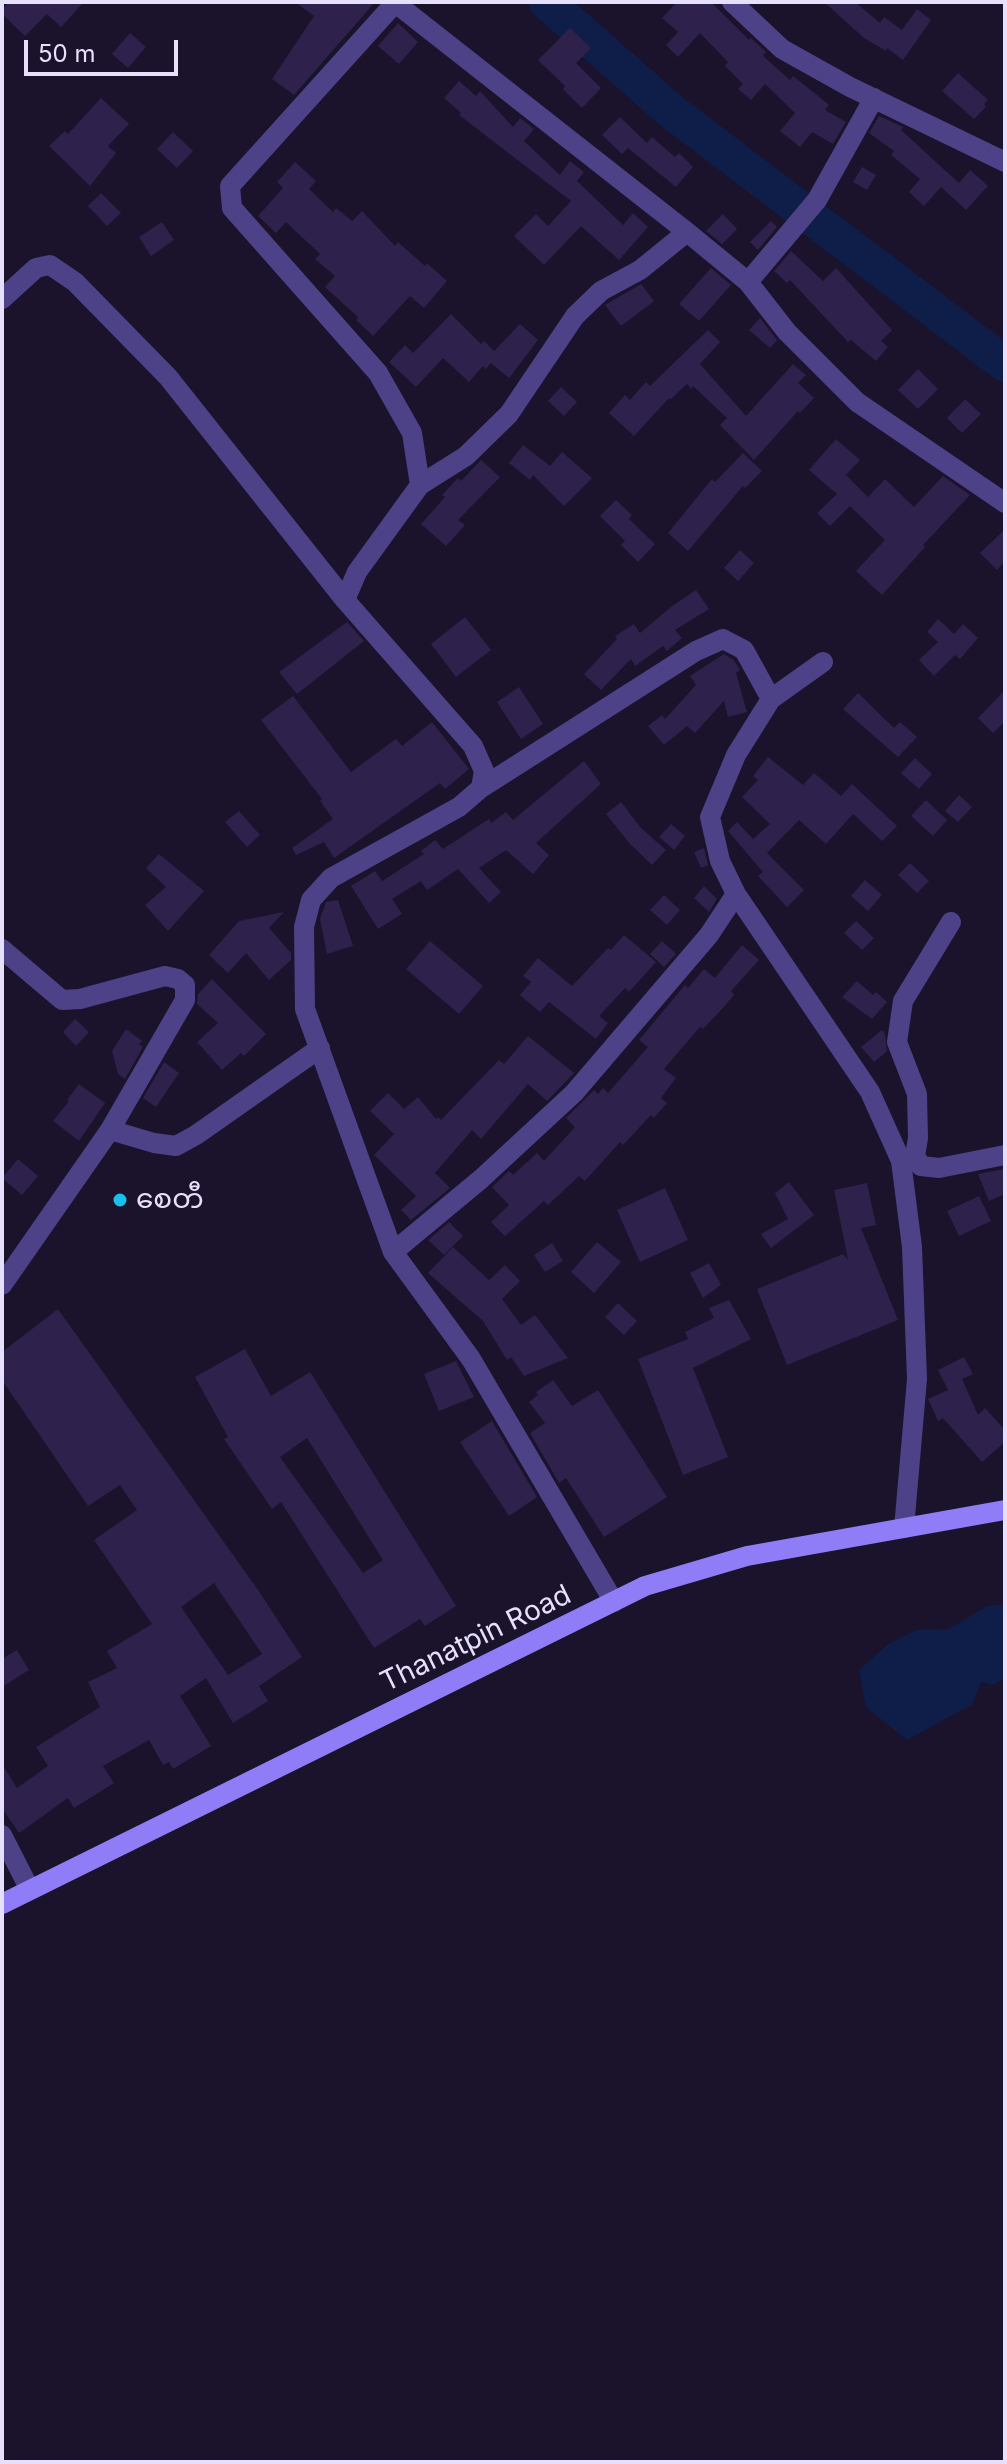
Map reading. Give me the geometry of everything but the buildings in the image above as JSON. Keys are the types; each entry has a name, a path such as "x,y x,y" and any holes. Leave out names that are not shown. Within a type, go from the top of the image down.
{"main road":[{"name":"Thanatpin Road","path":"2,1904 645,1586 747,1556 1005,1510"}],"street":[{"path":"420,485 412,433 378,373 232,208 230,186 394,2 748,282 787,332 857,402 1005,503"},
{"path":"732,2 782,49 1005,162"},
{"path":"748,282 817,200 874,98"},
{"path":"345,600 357,572 420,485 466,456 509,414 575,316 601,291 640,270 687,232"},
{"path":"2,299 36,268 50,265 75,282 168,377 345,600 473,746 484,771 481,788"},
{"path":"614,1602 471,1359 393,1252 305,1009 304,927 311,900 331,878 459,807 481,788 696,651 723,639 744,650 771,699"},
{"path":"823,662 771,699 736,755 710,817 720,861 736,894 870,1092 901,1161 912,1247 917,1379 904,1528"},
{"path":"393,1252 481,1179 574,1093 709,935 736,894"},
{"path":"951,922 903,1001 897,1042 917,1094 918,1138 915,1156 921,1166 939,1168 1005,1155"},
{"path":"2,949 62,1000 80,999 165,976 178,979 185,985 185,1000 110,1130 2,1285"},
{"path":"110,1130 176,1146 320,1048"},
{"path":"2,1835 30,1890"}],"water":[{"path":"1005,1604 1005,1678 993,1685 981,1682 973,1704 907,1740 866,1707 859,1670 888,1644 916,1630 949,1629 987,1606"}],"waterway":[{"path":"547,2 671,111 1005,364"}],"place":[{"name":"စေတီ","path":"120,1200"}]}
